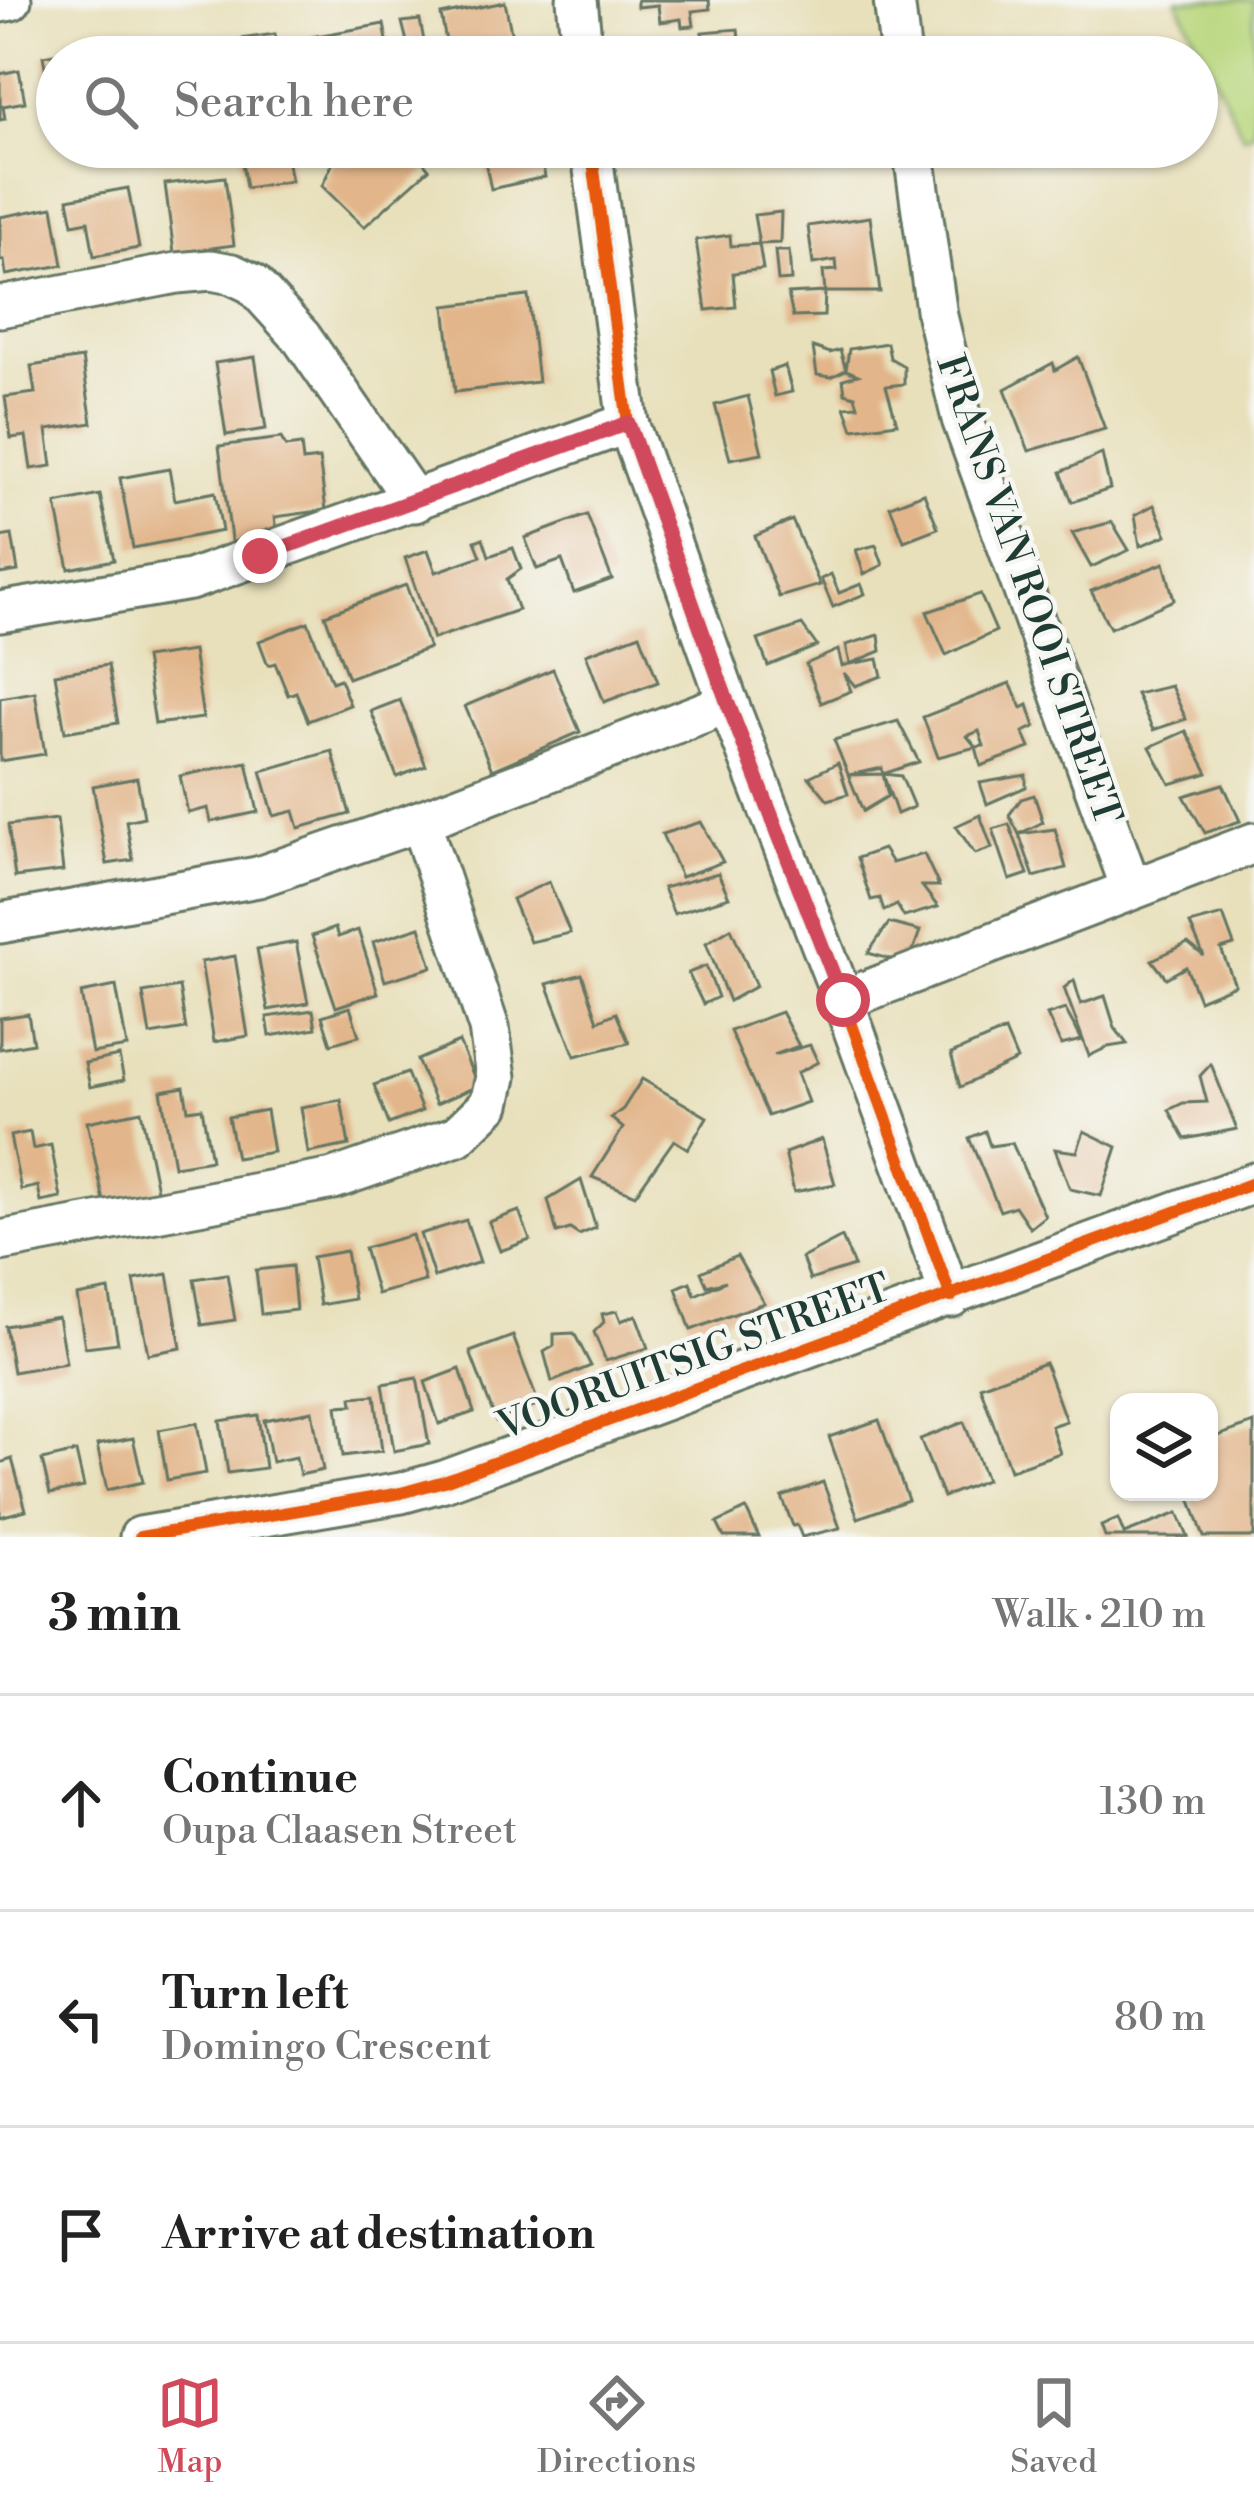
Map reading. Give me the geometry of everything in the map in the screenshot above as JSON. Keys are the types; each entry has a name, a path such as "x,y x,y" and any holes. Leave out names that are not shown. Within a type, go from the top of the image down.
{"street":[{"path":"0,2 11,0"},
{"path":"577,0 581,36"},
{"path":"894,0 898,36"},
{"path":"603,168 628,423 728,704 951,1297"},
{"name":"FRANS VAN ROOI STREET","path":"916,168 937,316 956,400 1131,888"},
{"path":"0,307 176,273 211,270 232,274 253,284 301,337 415,502"},
{"path":"0,613 190,580 628,423"},
{"path":"0,923 258,877 728,704"},
{"path":"0,1241 333,1179 457,1136 478,1120 490,1104 496,1057 420,820"},
{"path":"843,1000 1254,843"},
{"name":"VOORUITSIG STREET","path":"140,1537 401,1493 444,1481 1254,1183"}],"green space":[{"path":"1177,0 1254,0 1254,131 1243,136 1218,84 1218,36 1194,36"}],"building":[{"path":"637,0 709,0 710,9 692,11 694,26 682,27 681,19 660,22 658,5 637,7"},
{"path":"505,2 512,36 445,36 441,15"},
{"path":"420,20 423,36 406,36 402,22"},
{"path":"384,24 386,36 317,36"},
{"path":"738,29 739,36 702,36 702,32"},
{"path":"19,70 25,102 3,106 5,119 0,120 0,74"},
{"path":"243,168 289,168 291,181 246,188"},
{"path":"330,168 429,169 364,227 322,186"},
{"path":"486,168 543,168 545,177 491,189"},
{"path":"225,177 234,245 174,253 165,184"},
{"path":"128,188 139,248 94,256 88,221 73,224 68,199"},
{"path":"53,207 63,265 6,275 4,260 0,261 0,217"},
{"path":"781,212 780,243 759,244 754,215"},
{"path":"870,217 880,292 825,292 823,271 837,270 836,260 813,264 808,226"},
{"path":"730,235 731,246 759,244 763,269 733,273 736,307 706,310 696,240"},
{"path":"775,251 789,251 791,280 778,281"},
{"path":"825,292 824,316 793,317 788,294"},
{"path":"528,296 538,382 455,392 445,306"},
{"path":"887,343 890,358 904,366 904,384 886,386 897,423 853,429 845,407 858,406 855,396 845,393 843,379 858,375 846,370 849,349"},
{"path":"813,347 830,353 840,350 846,370 831,377 817,375"},
{"path":"255,357 266,429 226,435 215,363"},
{"path":"1078,357 1105,429 1029,451 1005,389 1053,363 1055,370"},
{"path":"82,358 92,423 47,430 52,466 31,469 26,436 11,438 5,397 35,393 31,366"},
{"path":"785,366 792,392 775,396 769,371"},
{"path":"748,396 762,453 730,459 715,405"},
{"path":"281,438 286,447 301,445 303,461 319,459 326,510 275,517 278,541 232,547 219,446"},
{"path":"1102,454 1110,489 1072,502 1061,472"},
{"path":"169,469 175,500 215,492 222,531 133,548 120,478"},
{"path":"924,493 938,528 904,541 890,506"},
{"path":"100,495 114,560 69,569 56,504"},
{"path":"1154,505 1167,535 1140,546 1135,515"},
{"path":"587,515 612,579 574,593 562,560 537,569 525,538"},
{"path":"792,520 820,585 779,597 755,536"},
{"path":"1112,522 1129,550 1091,567 1072,533"},
{"path":"12,535 18,571 0,574 0,537"},
{"path":"483,538 489,556 513,548 521,569 507,579 518,610 433,639 405,558 428,550 436,572 481,556 475,541"},
{"path":"876,545 883,565 864,574 856,550"},
{"path":"1164,563 1174,600 1110,628 1091,591"},
{"path":"831,574 839,593 861,584 865,594 833,607 821,579"},
{"path":"406,585 429,648 348,678 325,615"},
{"path":"980,594 996,631 946,655 927,612"},
{"path":"308,622 332,682 340,679 350,705 308,721 296,692 288,695 275,663 268,665 259,641"},
{"path":"802,625 817,646 768,666 758,640"},
{"path":"640,634 658,682 604,702 586,654"},
{"path":"879,635 881,651 850,664 846,645"},
{"path":"838,650 842,666 878,659 882,676 855,686 844,673 851,691 821,703 806,664"},
{"path":"193,651 203,718 155,724 145,658"},
{"path":"108,665 118,723 65,732 55,674"},
{"path":"553,669 580,732 492,770 465,706"},
{"path":"1010,683 1022,708 1028,705 1035,727 1023,732 1030,748 981,766 976,747 938,757 923,717","holes":["979,731 984,746 976,747 967,736"]},
{"path":"1171,686 1186,719 1153,730 1136,694"},
{"path":"35,692 45,754 0,761 0,698"},
{"path":"400,700 426,766 397,777 371,711"},
{"path":"898,721 919,762 883,774 888,796 863,811 834,740","holes":["882,768 883,774 849,775"]},
{"path":"1186,731 1208,773 1170,784 1150,747"},
{"path":"332,751 350,814 299,828 294,811 274,816 261,771"},
{"path":"247,762 258,812 211,822 208,808 188,813 180,776"},
{"path":"838,763 848,794 828,800 809,777"},
{"path":"883,774 901,776 914,807 897,814"},
{"path":"1026,775 1026,787 987,804 980,783"},
{"path":"137,778 144,817 126,821 133,860 107,864 93,786"},
{"path":"1223,784 1240,821 1205,833 1184,796"},
{"path":"1034,795 1043,822 1019,834 1009,815 1021,799"},
{"path":"980,815 992,848 975,854 956,826"},
{"path":"57,819 63,871 15,877 8,825"},
{"path":"701,822 723,862 681,877 662,834"},
{"path":"1009,824 1028,874 1010,880 993,829"},
{"path":"1055,829 1066,868 1034,877 1019,834"},
{"path":"883,849 892,863 924,854 939,886 922,886 938,907 904,917 897,905 884,911 880,898 871,900 857,858"},
{"path":"718,873 729,897 674,914 663,888"},
{"path":"549,882 570,933 530,942 512,899"},
{"path":"1223,915 1234,945 1221,949 1235,985 1199,1000 1186,967 1166,978 1152,960 1188,943 1204,956 1190,924"},
{"path":"889,923 920,931 908,964 868,953"},
{"path":"420,927 432,967 385,981 373,942"},
{"path":"335,928 338,937 358,930 378,993 336,1007 312,936"},
{"path":"731,928 756,986 729,1001 706,943"},
{"path":"296,942 308,1003 268,1010 257,949"},
{"path":"235,956 248,1036 214,1042 201,962"},
{"path":"706,966 718,997 703,1004 688,973"},
{"path":"582,974 598,1021 616,1013 629,1043 575,1056 547,984"},
{"path":"1074,980 1081,1004 1105,996 1115,1028 1127,1044 1089,1056 1064,988"},
{"path":"116,986 127,1047 92,1053 81,993"},
{"path":"179,987 186,1029 150,1035 143,993"},
{"path":"350,1007 359,1036 331,1044 322,1016"},
{"path":"1065,1009 1082,1040 1061,1045 1047,1015"},
{"path":"313,1010 316,1028 270,1036 267,1017"},
{"path":"781,1012 799,1046 774,1055 810,1045 818,1062 797,1073 808,1102 768,1116 730,1031"},
{"path":"28,1014 33,1043 0,1049 0,1018"},
{"path":"1005,1031 1017,1060 960,1087 951,1054"},
{"path":"459,1042 478,1086 436,1104 417,1060"},
{"path":"119,1056 124,1080 90,1087 85,1063"},
{"path":"1211,1064 1237,1129 1185,1139 1169,1110 1183,1103 1207,1102 1200,1076"},
{"path":"407,1073 422,1111 389,1124 374,1085"},
{"path":"642,1079 707,1117 688,1149 674,1140 635,1195 592,1177 623,1128 611,1118 623,1109"},
{"path":"184,1087 188,1110 202,1108 211,1160 174,1166 161,1091"},
{"path":"341,1100 349,1145 308,1153 301,1107"},
{"path":"266,1110 273,1152 236,1158 228,1117"},
{"path":"141,1111 158,1195 105,1206 87,1122"},
{"path":"985,1131 990,1146 1012,1143 1045,1216 1030,1228 1015,1206 1000,1211 969,1138"},
{"path":"1084,1131 1117,1147 1101,1196 1070,1189 1055,1149 1077,1152"},
{"path":"30,1132 33,1149 51,1145 61,1198 41,1202 38,1186 21,1190 10,1136"},
{"path":"822,1139 835,1184 794,1192 785,1153"},
{"path":"581,1180 596,1228 579,1235 570,1229 557,1233 548,1200"},
{"path":"519,1211 530,1240 500,1251 489,1222"},
{"path":"466,1220 480,1262 434,1277 420,1234"},
{"path":"412,1235 425,1281 377,1294 364,1248"},
{"path":"842,1237 854,1266 810,1280 802,1258"},
{"path":"346,1251 354,1299 320,1305 312,1257"},
{"path":"737,1256 764,1303 691,1330 676,1288 690,1282 695,1295 726,1281 707,1286 701,1272"},
{"path":"292,1266 296,1310 261,1314 256,1270"},
{"path":"168,1274 181,1348 148,1354 134,1280"},
{"path":"227,1274 235,1320 202,1325 194,1279"},
{"path":"109,1290 118,1343 85,1347 77,1296"},
{"path":"617,1311 621,1321 636,1315 648,1348 606,1361 594,1332 604,1322 602,1314"},
{"path":"58,1317 66,1363 13,1372 5,1326"},
{"path":"574,1333 591,1366 552,1382 544,1352 554,1346 554,1334"},
{"path":"513,1336 539,1405 496,1421 470,1352"},
{"path":"1045,1363 1066,1421 1051,1426 1060,1453 1010,1470 980,1386"},
{"path":"460,1369 474,1412 439,1424 425,1382"},
{"path":"417,1378 429,1444 394,1451 383,1384"},
{"path":"375,1395 382,1451 343,1456 337,1406 353,1405 352,1397"},
{"path":"312,1411 323,1470 300,1475 296,1457 272,1462 264,1420"},
{"path":"258,1415 265,1468 228,1473 220,1421"},
{"path":"879,1420 908,1500 858,1518 829,1437"},
{"path":"964,1422 986,1480 943,1497 920,1439"},
{"path":"197,1423 206,1473 167,1480 159,1430"},
{"path":"1254,1423 1254,1537 1204,1537 1191,1501 1218,1501 1218,1436"},
{"path":"133,1438 143,1482 107,1490 97,1445"},
{"path":"76,1452 84,1487 50,1494 42,1460"},
{"path":"12,1459 26,1510 0,1517 0,1463"},
{"path":"823,1482 840,1528 802,1537 782,1497"},
{"path":"746,1509 759,1537 724,1537 717,1523"},
{"path":"1178,1513 1188,1537 1105,1537 1101,1526 1118,1519 1124,1534"}],"cycle path":[{"path":"594,168 628,423 951,1297"},
{"path":"140,1537 401,1493 444,1481 1254,1183"}],"route":[{"path":"260,556 628,423 728,704 843,1000"}]}
